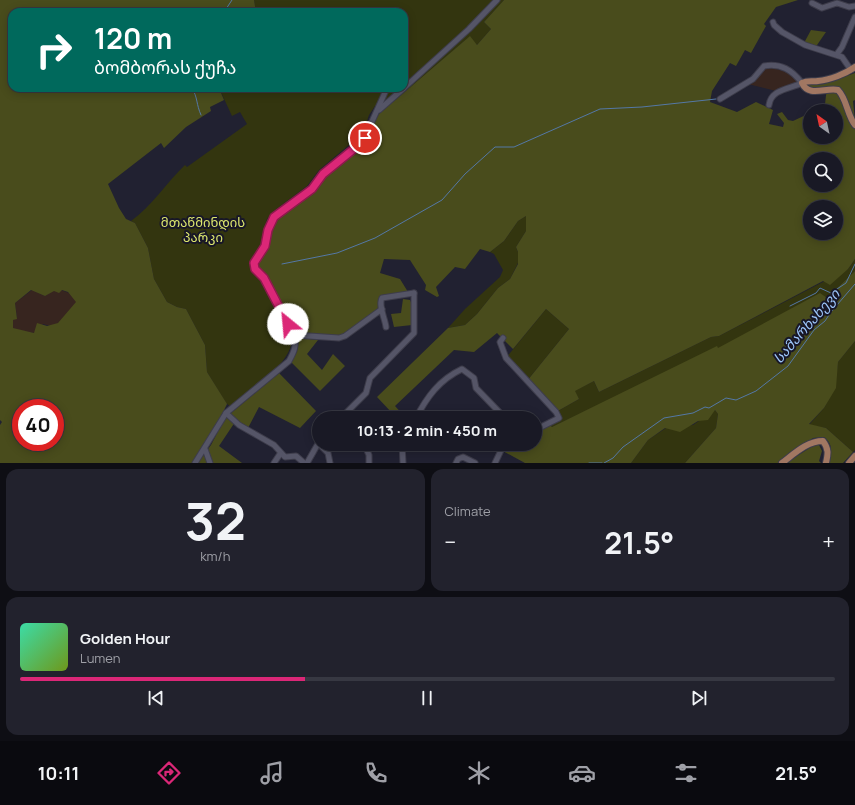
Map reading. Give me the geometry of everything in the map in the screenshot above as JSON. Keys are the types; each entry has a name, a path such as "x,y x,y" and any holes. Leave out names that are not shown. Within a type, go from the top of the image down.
{"main road":[{"path":"853,69 822,81 806,81 802,83 806,89 813,91 838,90 855,125"},
{"path":"782,463 808,444 816,441 822,441 826,445 828,450 826,463"},
{"path":"849,463 855,456"}],"street":[{"path":"408,84 470,29 497,0"},
{"path":"812,3 822,8 837,3 849,7 855,6"},
{"path":"836,54 842,47 855,17"},
{"path":"773,22 774,25 782,32 805,45 842,57 853,69"},
{"path":"720,99 753,79 764,66 772,64 793,71 802,83 793,88 777,92 770,101 769,105"},
{"path":"195,463 226,413 289,361 294,351 296,342 294,335 264,278 255,269 254,263 265,246 274,217 312,189 323,174 361,143 369,131 385,92"},
{"path":"377,112 400,92"},
{"path":"348,411 366,393 370,378 414,334 414,293 402,296 384,296 381,301 386,327"},
{"path":"294,335 303,337 339,338 345,336 382,309"},
{"path":"503,338 500,342 506,358 556,412 559,418 542,426"},
{"path":"420,411 426,398 440,384 462,369 474,378 476,388 498,411"},
{"path":"226,413 240,425 274,445 280,454 286,458 296,456 304,463"},
{"path":"205,449 210,463"},
{"path":"307,463 314,451"},
{"path":"326,451 330,463"},
{"path":"367,451 369,463"},
{"path":"403,451 404,463"},
{"path":"495,463 501,451"},
{"path":"274,463 280,454"},
{"path":"456,463 458,459 463,457 475,463"}],"shaded area":[{"path":"766,66 793,74 797,80 796,83 776,91 748,84"},
{"path":"32,290 45,296 54,290 61,290 69,293 77,302 59,323 51,326 43,324 34,333 17,330 13,328 13,320 17,318 15,303"}],"green space":[{"path":"0,0 254,0 255,8 8,8 8,92 221,92 224,100 210,107 211,111 186,127 164,148 161,143 108,184 119,208 126,219 135,223 148,248 154,279 167,302 177,307 186,309 205,345 207,372 227,404 211,434 192,463 0,463 0,425 2,422 0,420","holes":["31,290 45,296 54,291 59,293 62,290 68,292 76,302 58,323 47,326 37,323 34,333 13,328 13,320 17,319 15,303"]},
{"name":"მთაწმინდის პარკი","path":"254,0 504,0 484,22 491,29 477,45 469,37 408,89 408,8 255,8"},
{"path":"504,0 798,0 776,7 764,24 766,26 751,53 745,50 736,66 730,63 712,91 710,102 737,112 756,102 773,110 769,124 783,127 784,123 777,114 782,112 788,120 793,121 803,116 803,144 843,144 843,104 825,104 827,87 816,90 808,88 808,85 824,84 855,73 855,100 853,101 855,121 855,259 848,269 830,285 823,281 719,336 711,337 599,392 594,381 575,391 579,399 556,412 527,381 569,329 546,309 513,349 497,333 474,352 454,350 395,406 400,411 390,411 377,397 448,328 465,325 477,314 498,288 510,279 518,264 518,252 516,247 526,231 526,216 518,221 504,241 490,252 480,249 465,269 455,267 436,287 439,296 437,297 425,290 426,285 410,260 384,259 380,273 400,279 408,292 382,295 379,300 380,308 343,335 337,337 295,334 267,277 256,264 269,246 269,235 278,215 290,207 323,175 364,142 379,114 405,92 408,92 408,89 470,36 477,45 491,29 484,22"},
{"path":"811,30 826,32 815,48 804,43"},
{"name":"მთაწმინდის პარკი","path":"221,92 405,92 385,109 375,106 369,115 364,130 356,139 319,170 307,186 274,211 267,219 261,245 250,265 253,272 266,288 286,321 292,338 290,348 278,367 231,407 226,403 207,372 205,345 186,309 177,307 167,302 154,279 148,248 135,223 131,221 146,208 185,165 187,167 247,124 240,112 232,116"},
{"path":"526,216 526,231 516,247 518,252 518,263 510,279 498,288 477,314 465,325 448,328 465,309 500,277 503,270 494,254 490,252 504,241 518,221"},
{"path":"855,259 855,271 827,298 552,427 549,424 559,418 556,412 579,399 574,391 594,381 599,392 711,337 719,336 848,269"},
{"path":"855,271 855,341 838,362 836,388 824,408 809,424 826,428 853,452 843,463 829,463 831,446 824,437 813,438 779,463 685,463 716,428 718,414 715,410 708,420 698,421 680,432 665,428 648,440 631,463 525,463 503,451 542,451 542,427 549,424 552,427 717,346 718,348 820,293 827,298"},
{"path":"403,299 410,300 412,305 412,325 394,327 391,314 401,313"},
{"path":"546,309 569,329 527,381 506,358"},
{"path":"299,338 318,340 307,354 322,370 333,354 345,366 320,391 291,362 297,352"},
{"path":"855,341 855,450 853,452 826,428 809,425 824,408 835,388 838,362"},
{"path":"279,373 316,411 312,411 312,415 300,428 259,407 248,428 230,414"},
{"path":"715,410 718,414 716,428 685,463 631,463 648,440 666,428 693,425"},
{"path":"226,416 235,422 219,446 242,463 198,463 211,445"},
{"path":"816,444 819,445 822,451 819,461 821,463 786,463"}],"waterway":[{"path":"227,8 232,0"},
{"path":"194,92 201,115"},
{"path":"282,264 337,253 375,238 442,200 465,174 495,147 514,147 600,109 642,107 716,99"},
{"path":"790,306 816,293 820,288 831,293 846,283 855,264"},
{"name":"სამარხახევი","path":"604,463 613,458 623,447 664,418 693,413 705,407 709,408 726,398 736,400 756,391 788,366 814,330 825,321 855,284"},
{"name":"სამარხახევი","path":"589,463 602,463"}],"route":[{"path":"288,324 264,278 255,269 254,263 265,246 271,221 278,212 312,189 323,174 365,138"}]}
